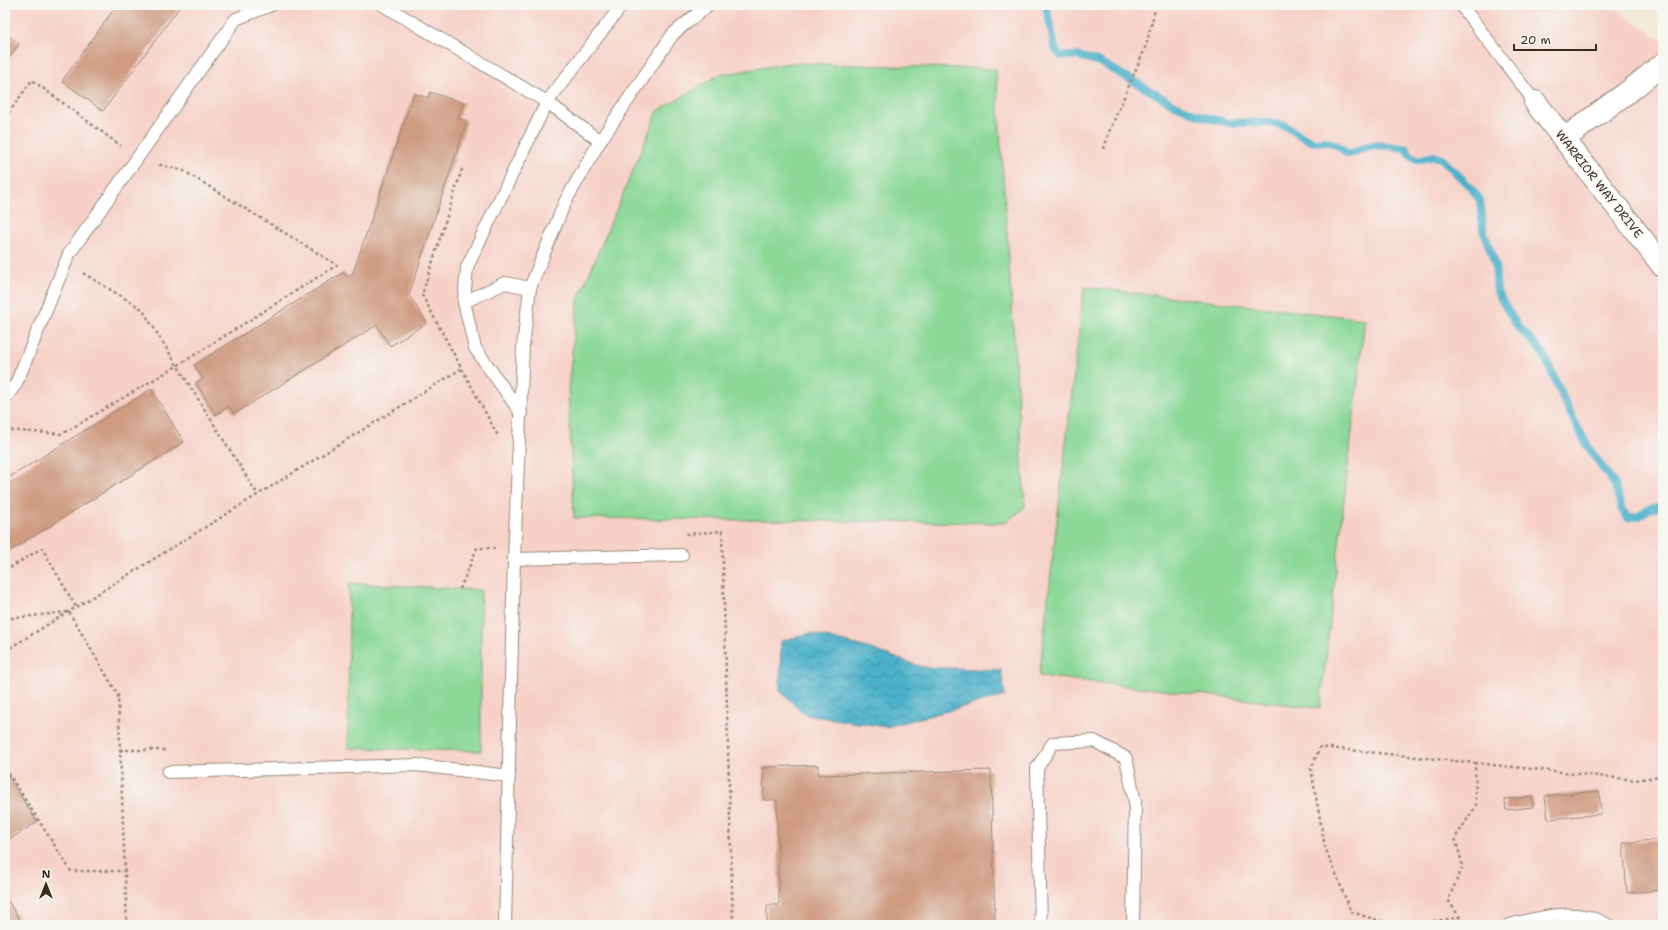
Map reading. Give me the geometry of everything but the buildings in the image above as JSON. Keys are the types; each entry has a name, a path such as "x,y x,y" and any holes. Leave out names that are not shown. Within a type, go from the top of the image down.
{"street":[{"path":"1564,139 1637,86 1663,64"},
{"name":"WARRIOR WAY DRIVE","path":"1536,102 1663,266"}],"lane":[{"path":"5,398 16,384 69,254 236,19 271,5"},
{"path":"383,5 547,102 600,141"},
{"path":"520,413 475,348 464,302 467,267 547,102 622,5"},
{"path":"505,925 514,558 523,346 530,288 565,202 600,141 673,34 708,5"},
{"path":"1461,5 1536,102"},
{"path":"464,302 505,283 530,288"},
{"path":"514,558 682,555"},
{"path":"1041,925 1037,768 1053,744 1094,741 1126,758 1135,802 1133,925"},
{"path":"168,772 417,765 509,776"},
{"path":"1510,925 1529,920 1566,914 1597,918 1608,925"}],"path":[{"path":"1104,149 1109,132 1146,46 1156,5"},
{"path":"5,118 32,80 137,158 184,171 337,265 178,366 62,434 5,430"},
{"path":"66,263 142,309 258,495"},
{"path":"5,651 461,369"},
{"path":"5,571 42,548 76,607"},
{"path":"5,619 69,612"},
{"path":"69,612 118,695 126,925"},
{"path":"1394,925 1351,912 1325,847 1311,769 1320,747 1636,780 1663,776"},
{"path":"1465,925 1448,900 1463,866 1455,838 1476,806 1475,763"},
{"path":"5,768 71,871 124,871"},
{"path":"1410,925 1461,917"}],"shaded area":[{"path":"5,5 1610,5 1663,41 1663,925 5,925"}],"green space":[{"path":"790,63 996,69 1025,507 1005,523 574,518 568,389 578,300 658,111 719,75"},
{"path":"1084,287 1365,319 1320,708 1039,676"},
{"path":"349,583 481,590 481,751 348,748"}],"water":[{"path":"810,633 868,648 922,667 1001,670 1005,696 886,727 806,715 780,691 781,641"}],"waterway":[{"path":"1046,5 1055,49 1061,56 1078,56 1100,62 1173,104 1201,116 1229,123 1268,122 1286,126 1306,139 1314,142 1325,141 1337,145 1348,154 1373,145 1382,145 1405,148 1409,154 1418,160 1434,156 1442,159 1471,188 1480,200 1483,229 1495,264 1497,292 1516,324 1543,353 1571,415 1588,447 1615,485 1622,510 1628,518 1639,516 1649,509 1663,506"}]}
